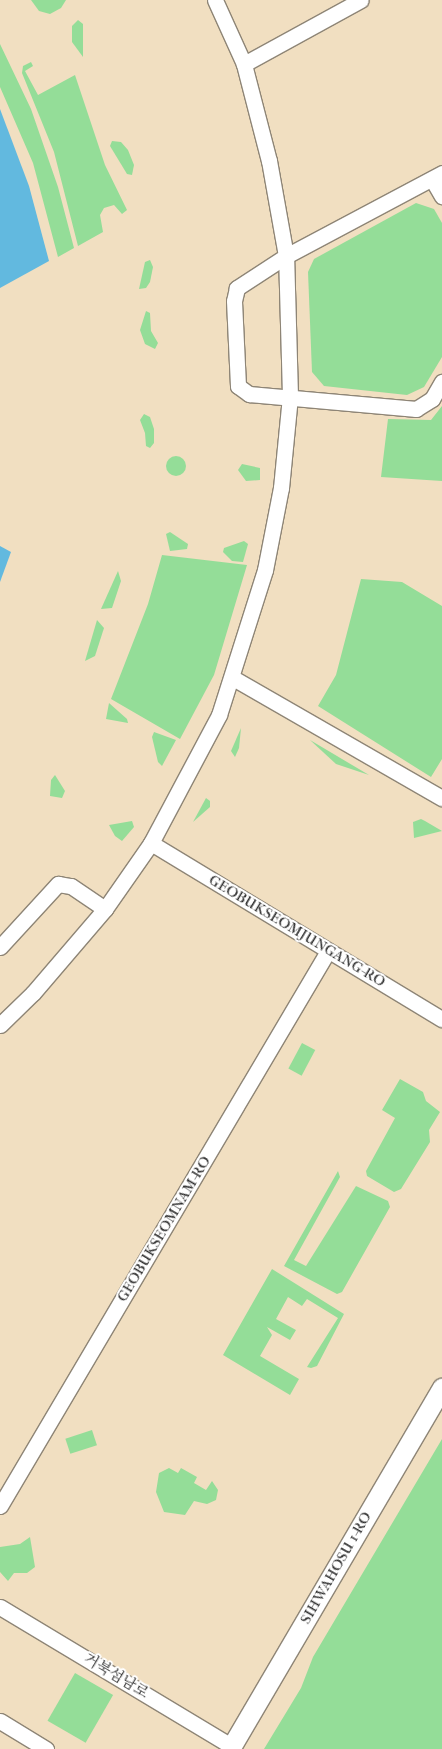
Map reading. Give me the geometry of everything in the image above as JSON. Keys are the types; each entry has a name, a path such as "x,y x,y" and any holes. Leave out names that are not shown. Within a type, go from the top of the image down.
{"main road":[{"name":"SIHWAHOSU 1-RO","path":"231,1748 442,1388"}],"street":[{"path":"0,1025 33,993 105,909 152,844 219,715 233,678 267,562 281,488 290,396 286,256 269,161 244,64 215,0"},
{"path":"244,64 361,0"},
{"path":"442,196 437,176 286,256 237,288 234,301 238,386 249,394 290,396 416,409 432,398 442,382"},
{"path":"233,678 442,798"},
{"name":"GEOBUKSEOMJUNGANG-RO","path":"152,844 442,1019"},
{"path":"0,947 58,884 71,886 105,909"},
{"name":"GEOBUKSEOMNAM-RO","path":"0,1506 328,951"},
{"name":"거북섬남로","path":"0,1607 231,1748"},
{"path":"0,1721 46,1749"}],"green space":[{"path":"31,0 66,0 61,8 50,14 39,11"},
{"path":"78,20 83,24 83,57 72,42 72,26"},
{"path":"0,44 31,109 58,187 74,248 58,257 33,163 0,87"},
{"path":"31,62 33,66 25,71 38,95 75,75 105,165 127,210 122,214 114,205 104,208 100,215 103,232 78,246 54,152 22,73 23,66"},
{"path":"112,141 121,142 128,150 134,165 132,175 127,174 110,146"},
{"path":"416,203 434,209 442,223 442,357 424,387 407,395 324,386 312,372 308,272 314,259"},
{"path":"150,260 153,267 150,282 146,288 139,289 145,262"},
{"path":"146,311 150,313 151,331 158,343 155,349 145,344 140,330"},
{"path":"442,406 442,481 381,477 388,419 431,420"},
{"path":"144,414 150,417 154,429 154,443 150,448 146,446 145,433 140,420"},
{"path":"176,456 183,459 186,466 183,473 176,476 169,473 166,466 169,459"},
{"path":"242,464 260,468 260,480 246,481 238,470"},
{"path":"170,532 188,544 187,549 170,551 166,534"},
{"path":"244,541 248,544 243,562 232,561 223,552 224,548"},
{"path":"162,555 247,565 214,675 180,739 111,699 148,604"},
{"path":"118,571 121,581 112,608 101,609"},
{"path":"361,579 402,582 442,606 442,759 431,777 318,706 336,675"},
{"path":"97,620 104,628 95,656 85,661"},
{"path":"109,703 127,719 128,723 106,719"},
{"path":"241,728 239,748 235,757 231,751"},
{"path":"154,732 176,740 162,766 158,762 152,737"},
{"path":"310,740 369,775 336,764"},
{"path":"55,775 65,791 62,798 50,796 51,780"},
{"path":"206,798 210,801 210,807 193,822"},
{"path":"421,819 442,831 414,838 413,822"},
{"path":"132,821 134,827 122,841 115,836 109,825"},
{"path":"302,1043 315,1050 302,1076 288,1069"},
{"path":"400,1079 423,1092 426,1101 440,1112 429,1130 430,1142 401,1189 394,1192 367,1176 366,1171 395,1118 382,1110"},
{"path":"338,1171 340,1177 294,1260 306,1266 356,1186 388,1201 390,1207 342,1292 337,1294 284,1266"},
{"path":"272,1269 344,1314 317,1366 311,1368 307,1367 338,1318 307,1299 302,1306 288,1297 276,1319 296,1330 290,1340 267,1327 272,1335 260,1356 299,1379 290,1395 223,1355"},
{"path":"92,1430 97,1445 70,1454 65,1439"},
{"path":"442,1439 442,1749 264,1749 301,1688 313,1657"},
{"path":"169,1468 178,1473 181,1468 197,1477 194,1483 206,1490 212,1481 218,1490 216,1500 207,1504 194,1501 185,1515 164,1512 156,1492 159,1473"},
{"path":"30,1537 35,1567 27,1573 14,1573 8,1581 0,1572 0,1547 20,1544"},
{"path":"75,1673 113,1695 86,1743 48,1721"}],"water":[{"path":"0,109 29,186 49,261 0,288"},
{"path":"0,546 11,552 0,582"}]}
